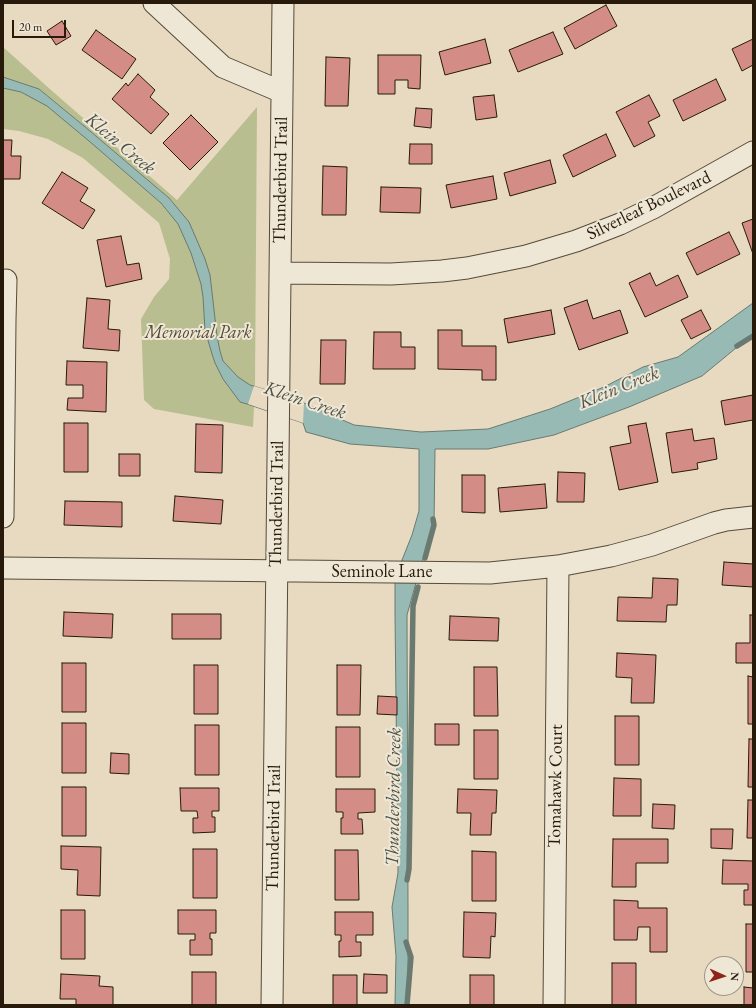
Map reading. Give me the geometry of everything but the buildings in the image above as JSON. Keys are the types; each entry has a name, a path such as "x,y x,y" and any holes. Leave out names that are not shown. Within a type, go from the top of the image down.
{"street":[{"path":"154,3 223,67 282,92"},
{"name":"Thunderbird Trail","path":"272,1005 283,3"},
{"name":"Silverleaf Boulevard","path":"280,274 391,274 442,271 466,268 526,256 576,241 620,224 653,208 753,152"},
{"path":"3,517 6,280"},
{"name":"Seminole Lane","path":"3,568 490,573 558,566 611,556 652,545 714,523 753,517"},
{"name":"Tomahawk Court","path":"554,1005 558,566"}],"green space":[{"name":"Memorial Park","path":"3,47 177,200 257,107 255,385 253,427 154,409 144,400 141,319 154,297 169,279 170,259 159,223 83,158 48,139 19,131 3,129 3,88 21,92 47,105 161,203 167,211 174,204 169,198 39,89 3,77"}],"water":[{"path":"3,77 39,89 169,198 189,222 205,259 210,275 217,336 223,361 238,377 250,385 304,403 354,425 421,432 488,429 550,409 604,387 643,367 678,357 753,303 753,334 702,376 629,407 554,435 488,449 435,449 434,525 407,615 408,1005 395,1005 396,956 392,907 398,873 395,583 419,511 419,449 350,444 306,432 303,423 240,402 223,379 215,363 205,330 201,284 191,253 178,224 161,203 47,106 21,92 3,88"}],"pier":[{"path":"254,386 304,403 303,423 248,404"}],"waterway":[{"name":"Klein Creek","path":"737,346 753,336"},
{"name":"Thunderbird Creek","path":"425,558 434,525 433,519"},
{"name":"Thunderbird Creek","path":"407,880 409,869 413,606 418,587"},
{"name":"Thunderbird Creek","path":"406,942 411,957 407,1005"}]}
